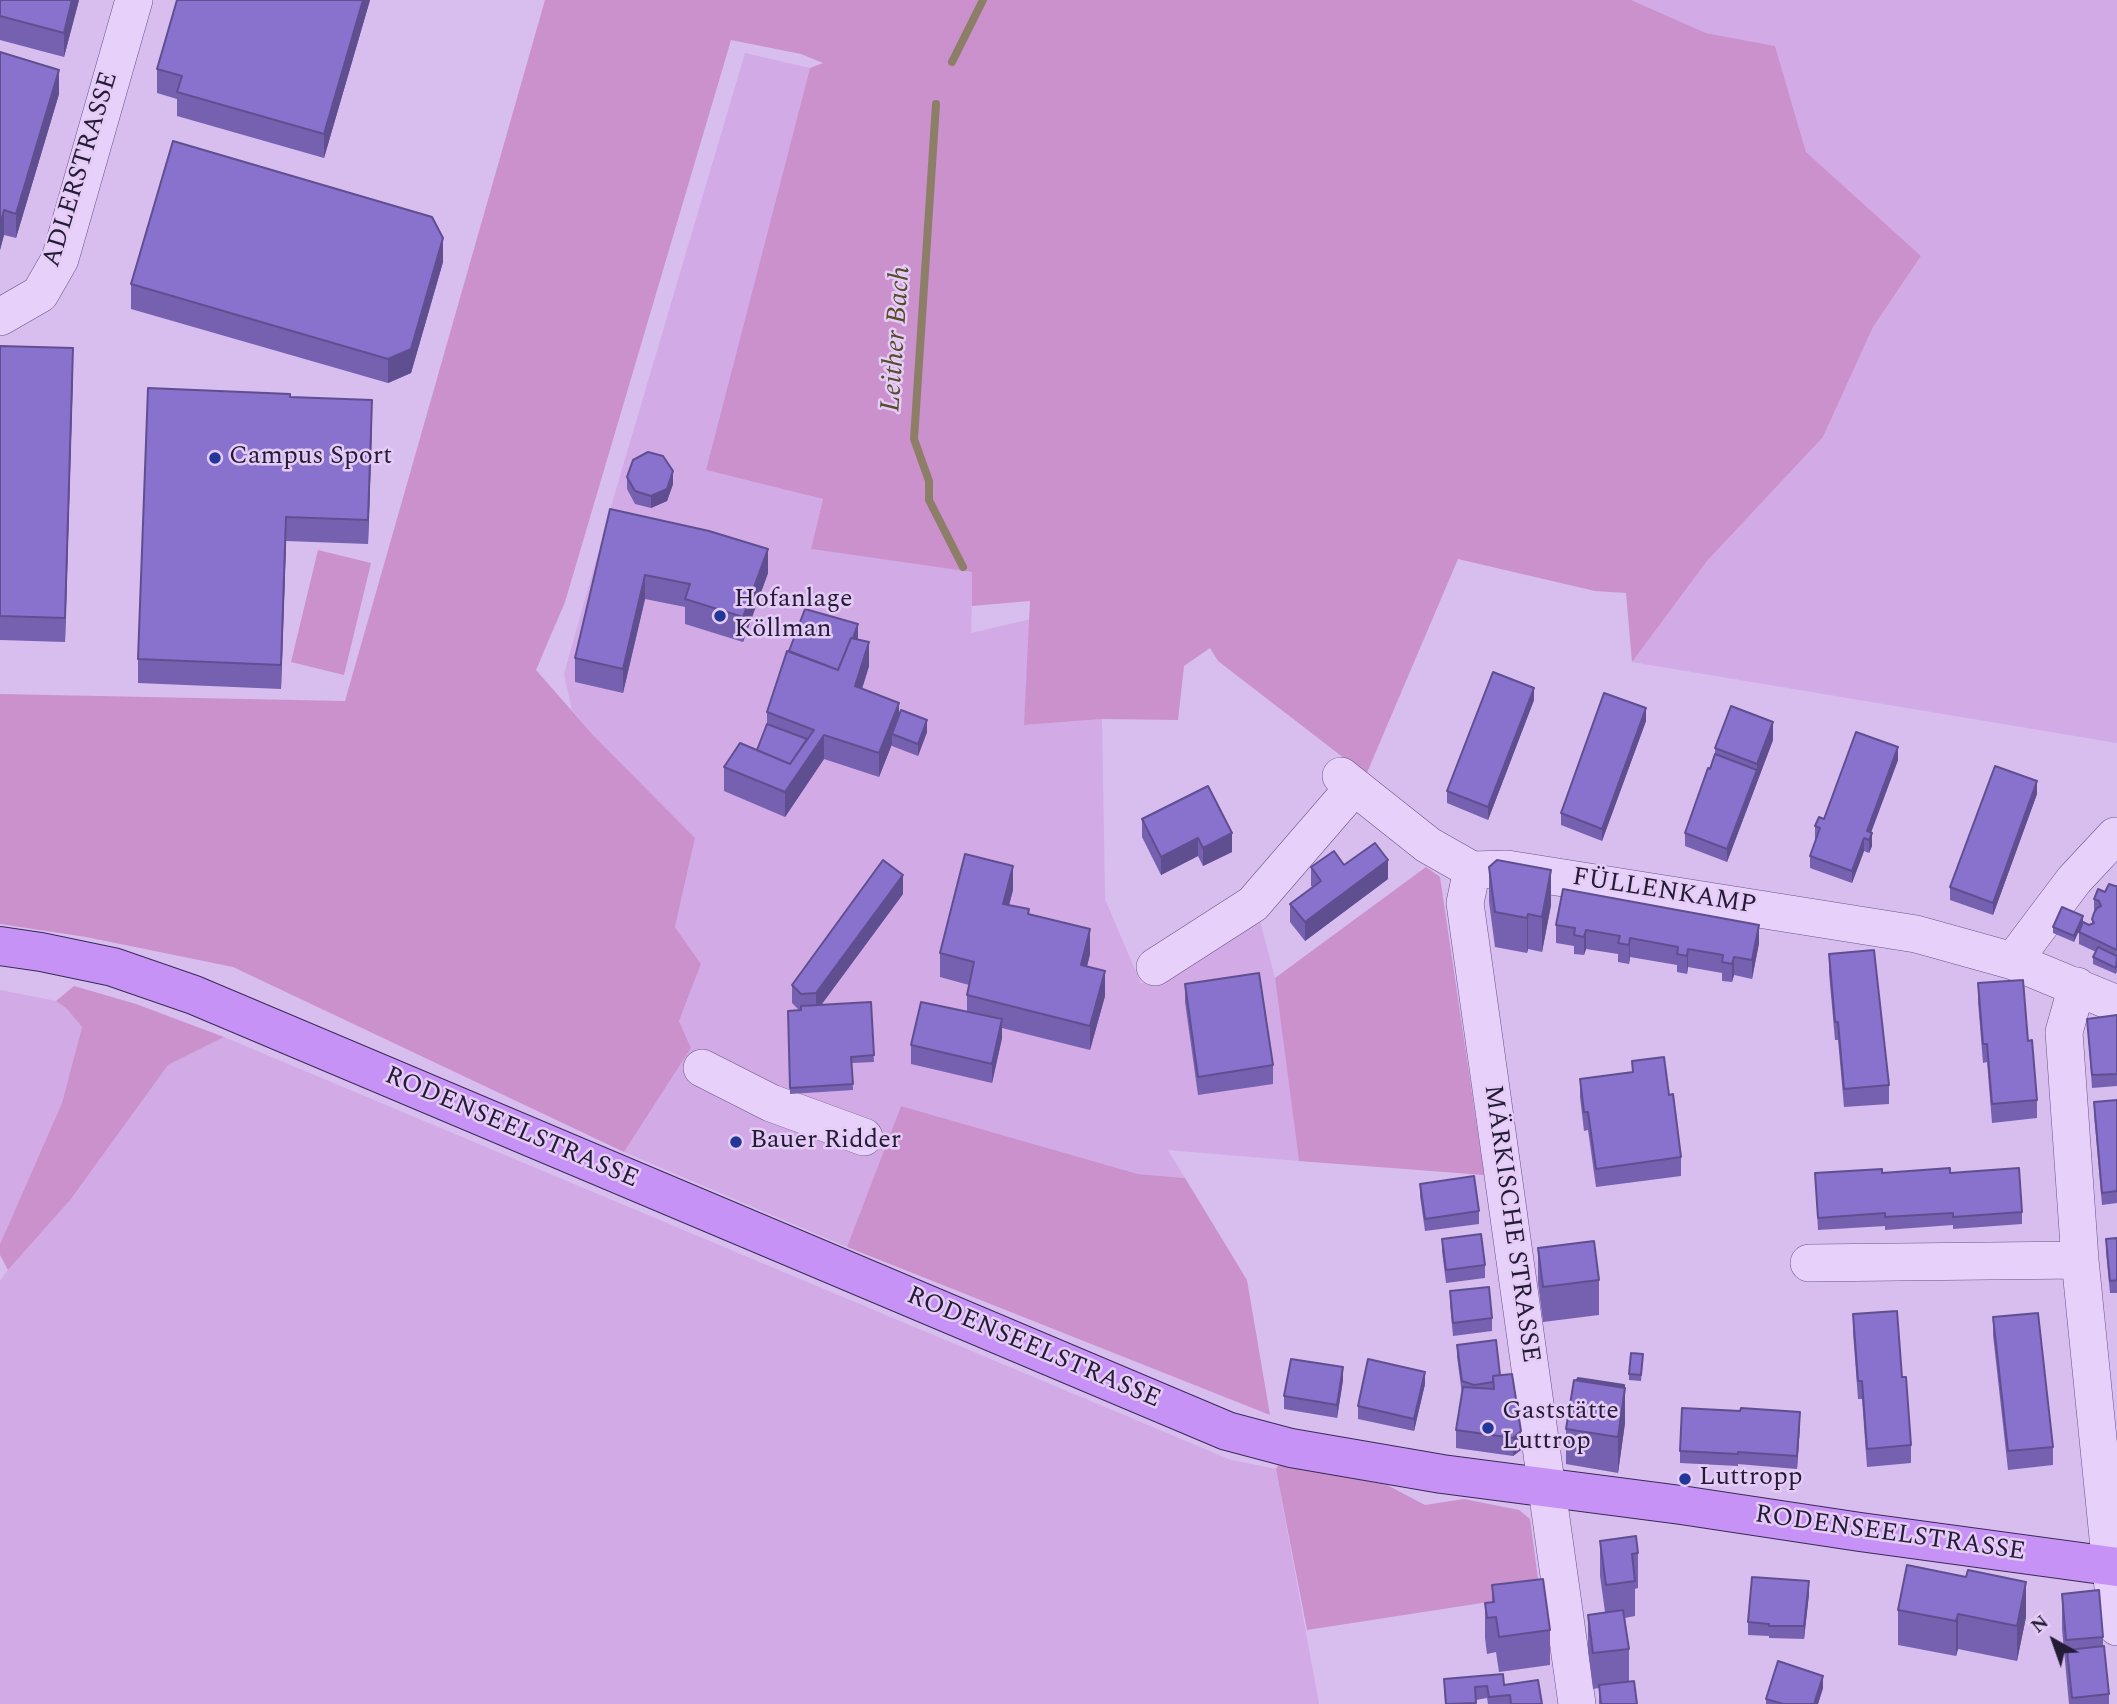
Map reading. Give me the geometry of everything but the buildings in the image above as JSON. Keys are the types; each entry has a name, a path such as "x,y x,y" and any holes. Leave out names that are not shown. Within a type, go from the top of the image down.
{"main road":[{"name":"RODENSEELSTRASSE","path":"0,946 113,967 194,995 1227,1431 1291,1448 1442,1474 2114,1567"}],"street":[{"name":"ADLERSTRASSE","path":"0,317 40,293 60,259 134,0"},
{"path":"1155,967 1253,904 1347,782 1428,845 1472,870"},
{"path":"2013,961 2074,880 2115,835"},
{"name":"FÜLLENKAMP","path":"1472,870 1507,869 1916,934 2013,961 2117,1004"},
{"name":"MÄRKISCHE STRASSE","path":"1472,870 1465,903 1577,1704"},
{"path":"2077,986 2064,1032 2080,1260 2114,1567 2117,1628"},
{"path":"702,1068 771,1103 864,1137"},
{"path":"1810,1262 2080,1260"}],"shaded area":[{"path":"545,0 1631,0 1706,33 1775,46 1806,152 1921,256 1873,327 1823,437 1707,561 1632,662 1626,593 1595,591 1458,559 1366,775 1218,661 1210,648 1184,666 1178,720 1102,719 1024,725 1030,601 972,606 972,572 811,549 823,499 706,470 810,68 823,63 801,54 731,40 565,602 536,670 594,736 695,838 675,927 701,964 679,1021 691,1048 624,1152 233,967 86,937 0,924 0,694 345,701"},
{"path":"1631,0 2117,0 2117,743 1632,662 1707,561 1823,437 1873,327 1921,256 1806,152 1775,46 1706,33"},
{"name":"Bauer Ridder","path":"745,53 810,68 706,470 823,499 811,549 973,572 971,633 1031,619 1024,725 1102,719 1105,899 1141,984 1257,910 1275,978 1299,1161 1168,1150 1185,1178 1138,1174 901,1106 847,1247 624,1152 691,1048 679,1021 701,964 675,927 695,838 594,736 572,710 564,674"},
{"path":"318,550 371,563 344,675 291,662"},
{"path":"1426,867 1440,877 1484,1175 1299,1161 1275,978"},
{"path":"74,986 136,1004 224,1037 168,1065 71,1199 8,1270 0,1255 0,1244 62,1103 82,1027 67,1009 56,1001"},
{"path":"0,990 56,1001 67,1009 82,1027 62,1103 0,1244"},
{"path":"224,1037 1231,1460 1276,1469 1319,1704 0,1704 0,1281 71,1199 168,1065"},
{"path":"901,1106 1138,1174 1185,1178 1247,1280 1270,1415 847,1247"},
{"path":"1279,1464 1387,1485 1425,1505 1464,1499 1519,1510 1530,1519 1540,1594 1307,1630 1276,1469"}],"waterway":[{"name":"Leither Bach","path":"952,62 983,0"},
{"name":"Leither Bach","path":"936,104 914,439 929,481 929,500 963,567"}],"place":[{"name":"Campus Sport","path":"215,458"},
{"name":"Hofanlage Köllman","path":"720,616"},
{"name":"Bauer Ridder","path":"736,1142"},
{"name":"Gaststätte Luttrop","path":"1488,1428"},
{"name":"Luttropp","path":"1685,1479"}]}
